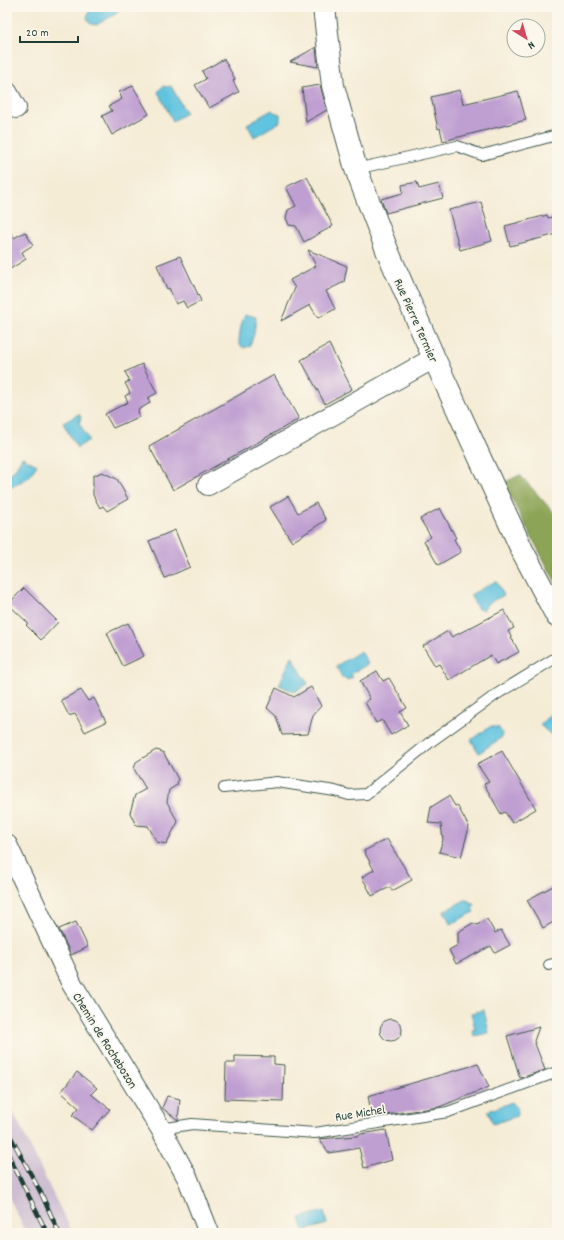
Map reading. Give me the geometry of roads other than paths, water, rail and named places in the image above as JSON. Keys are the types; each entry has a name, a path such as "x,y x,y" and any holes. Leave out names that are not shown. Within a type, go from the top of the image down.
{"street":[{"name":"Rue Pierre Termier","path":"324,7 333,86 356,169 387,250 434,358 522,552 557,616"},
{"path":"208,486 434,358"},
{"name":"Chemin de Rochebozon","path":"7,845 72,984 161,1129 188,1179 209,1233"}],"lane":[{"path":"356,169 457,146 482,155 557,134"},
{"path":"224,788 277,782 335,791 350,795 366,794 429,743 498,694 557,657"},
{"name":"Rue Michel","path":"161,1129 192,1124 315,1133 448,1112 557,1072"}],"water":[{"path":"95,7 120,7 116,14 96,25 91,24 87,18 89,11"},
{"path":"163,86 171,86 186,113 173,121 158,92"},
{"path":"272,110 280,114 280,122 254,137 247,124"},
{"path":"245,314 256,317 254,334 250,346 244,348 239,344 239,340 240,329"},
{"path":"79,414 81,418 79,423 89,440 77,448 63,423"},
{"path":"22,457 37,465 29,477 7,490 7,475 14,471"},
{"path":"496,581 504,595 487,604 484,610 478,609 470,595"},
{"path":"361,651 368,664 351,674 353,677 347,680 345,677 343,679 336,666"},
{"path":"292,656 308,684 294,692 279,685"},
{"path":"557,707 557,733 551,735 540,725"},
{"path":"491,726 499,728 502,734 501,738 479,753 471,740"},
{"path":"467,899 469,902 474,903 475,906 472,909 474,912 451,924 444,911"},
{"path":"484,1010 489,1033 474,1036 472,1030 475,1029 471,1013"},
{"path":"512,1102 517,1108 517,1116 493,1124 488,1111"},
{"path":"324,1211 327,1224 304,1231 300,1218"}],"railway":[{"path":"7,1130 41,1193 59,1233"},
{"path":"7,1152 47,1233"}]}
